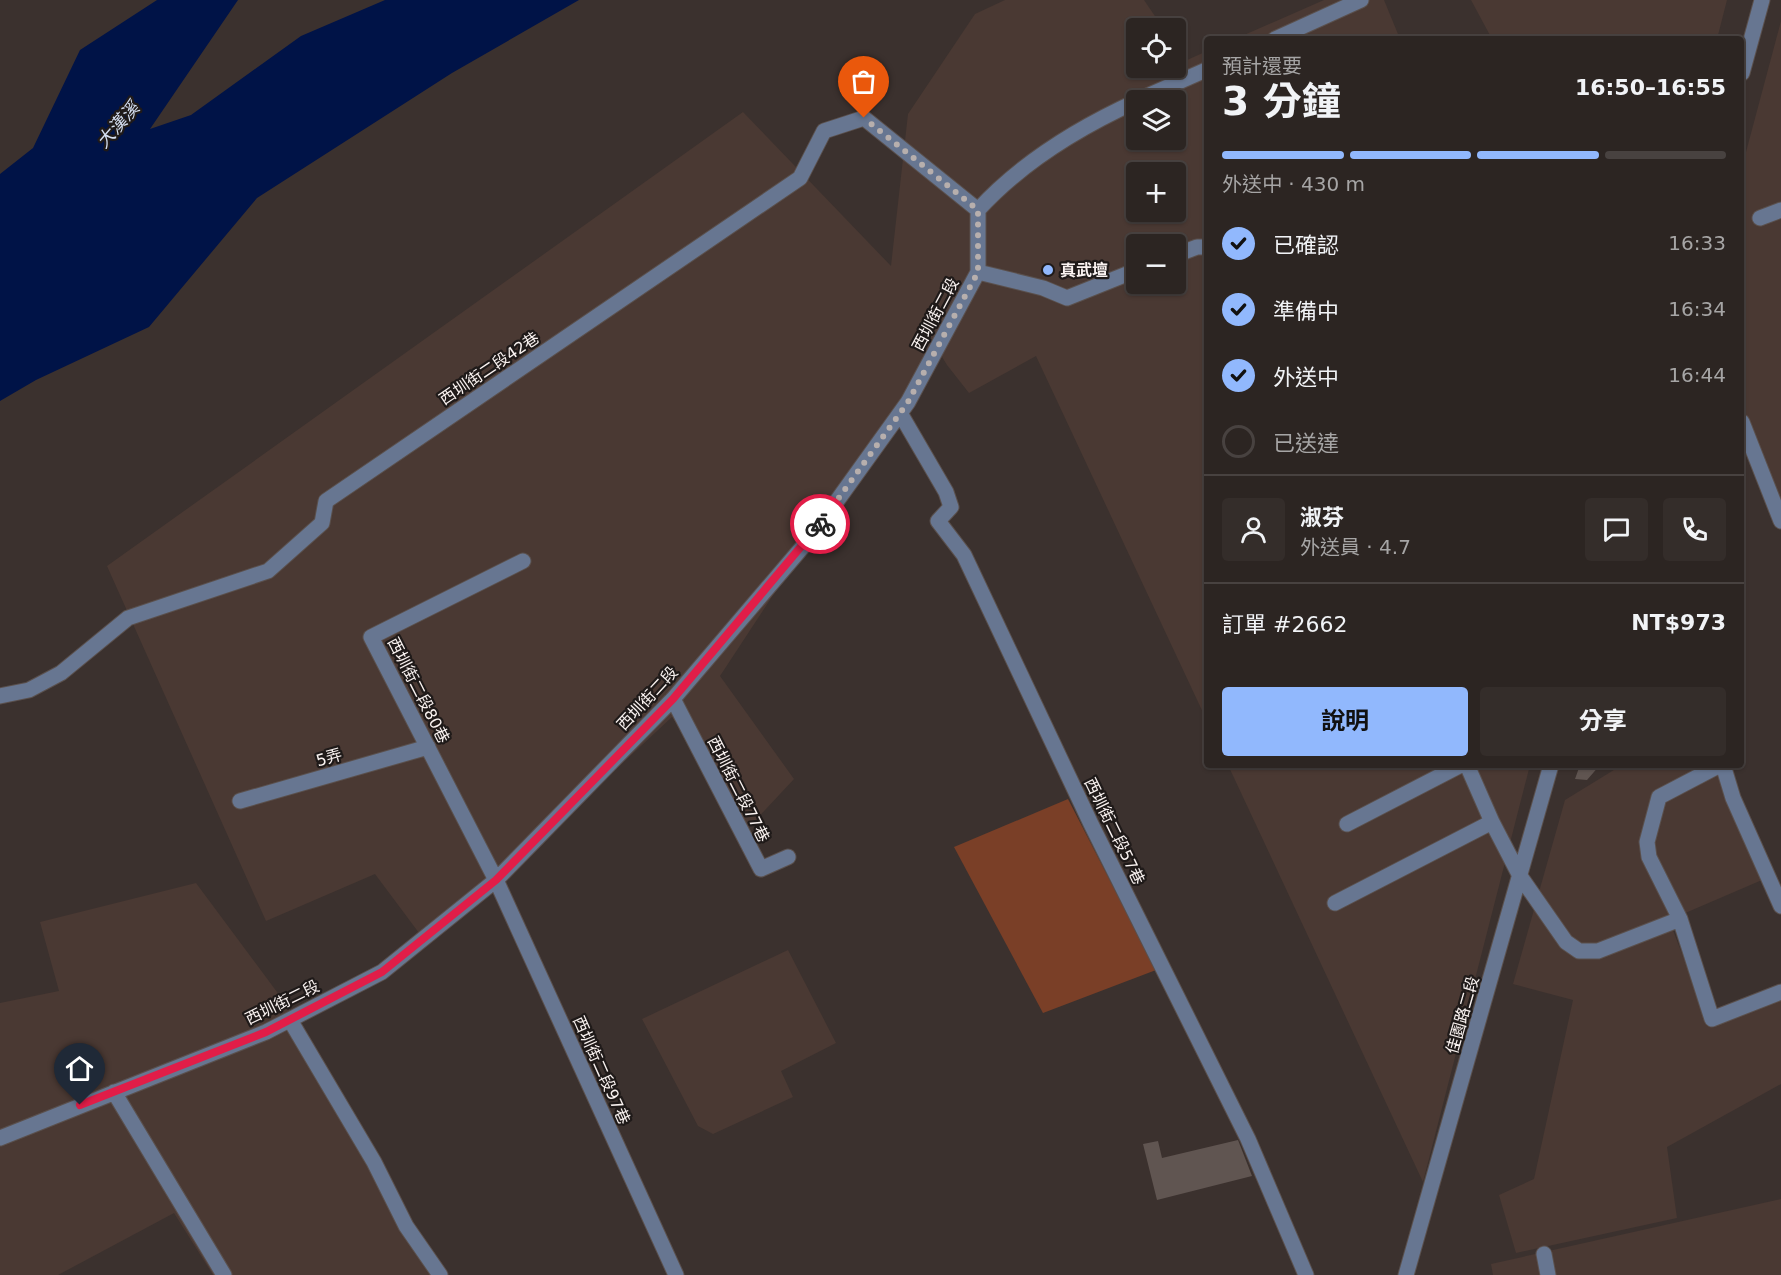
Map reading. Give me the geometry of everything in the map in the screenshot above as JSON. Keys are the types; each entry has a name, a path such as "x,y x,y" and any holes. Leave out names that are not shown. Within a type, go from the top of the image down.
{"street":[{"path":"1282,36 1361,0"},
{"path":"1744,67 1762,0"},
{"path":"1162,90 1204,71"},
{"path":"978,210 999,187 1072,135 1126,107"},
{"name":"西圳街二段42巷","path":"0,696 29,690 61,673 128,618 268,571 322,523 326,501 800,178 824,131 864,118 978,210"},
{"name":"西圳街二段","path":"0,1138 266,1032 290,1020 382,972 496,880 673,699 811,537 908,402 978,272 978,210"},
{"path":"1760,218 1781,210"},
{"path":"1186,251 1204,247"},
{"path":"978,272 1043,288 1067,298 1126,274"},
{"name":"西圳街二段57巷","path":"900,413 946,492 951,507 938,521 964,555 1091,824 1248,1139 1306,1275"},
{"path":"1744,427 1781,521"},
{"name":"西圳街二段80巷","path":"496,880 371,636 523,561"},
{"name":"西圳街二段77巷","path":"673,699 761,869 788,857"},
{"name":"5弄","path":"240,801 428,747"},
{"path":"1347,824 1455,768"},
{"path":"1468,768 1492,822 1520,876 1566,942 1579,951 1598,951 1680,919"},
{"name":"佳園路二段","path":"1406,1275 1550,768"},
{"path":"1716,768 1659,797 1647,842 1649,857 1680,919 1712,1018 1781,992"},
{"path":"1723,768 1733,798 1781,906"},
{"path":"1335,903 1492,822"},
{"name":"西圳街二段97巷","path":"496,880 676,1275"},
{"path":"290,1020 374,1162 406,1226 440,1275"},
{"path":"114,1092 224,1275"},
{"path":"1544,1254 1548,1275"}],"shaded area":[{"path":"1005,0 1144,0 1156,18 1126,18 1126,78 1186,78 1186,61 1204,52 1204,715 1036,356 969,393 936,347 720,676 794,779 749,827 672,717 428,945 375,874 266,921 107,566 743,112 891,266 908,114 975,14"},
{"path":"1324,0 1384,0 1399,36 1242,36"},
{"path":"1471,0 1727,0 1718,36 1490,36"},
{"path":"1781,21 1781,518 1744,415 1744,160"},
{"path":"1229,768 1529,768 1423,1182"},
{"path":"1617,768 1721,768 1762,880 1669,920 1710,1026 1781,999 1781,1084 1667,1147 1677,1218 1516,1253 1499,1195 1534,1179 1573,1000 1513,984 1565,800"},
{"path":"1068,799 1156,970 1043,1013 954,847"},
{"path":"196,883 303,1027 437,1275 213,1275 174,1213 58,1275 0,1275 0,1003 59,991 40,922"},
{"path":"788,950 836,1043 781,1071 793,1097 713,1134 698,1126 642,1019"},
{"path":"1781,1199 1781,1275 1493,1275 1491,1264"}],"water":[{"name":"大漢溪","path":"157,0 238,0 150,129 191,115 301,36 385,0 579,0 452,73 257,198 149,327 36,380 0,401 0,174 33,148 80,50"}],"building":[{"path":"1579,768 1597,768 1587,780 1575,779"},
{"path":"1238,1140 1252,1176 1157,1200 1143,1144 1158,1141 1162,1158"}],"way so far":[{"path":"820,524 908,402 978,272 978,210 864,118"}],"place":[{"name":"真武壇","path":"1048,270"}],"route":[{"path":"80,1105 266,1032 382,972 496,880 673,699 820,524"}]}
